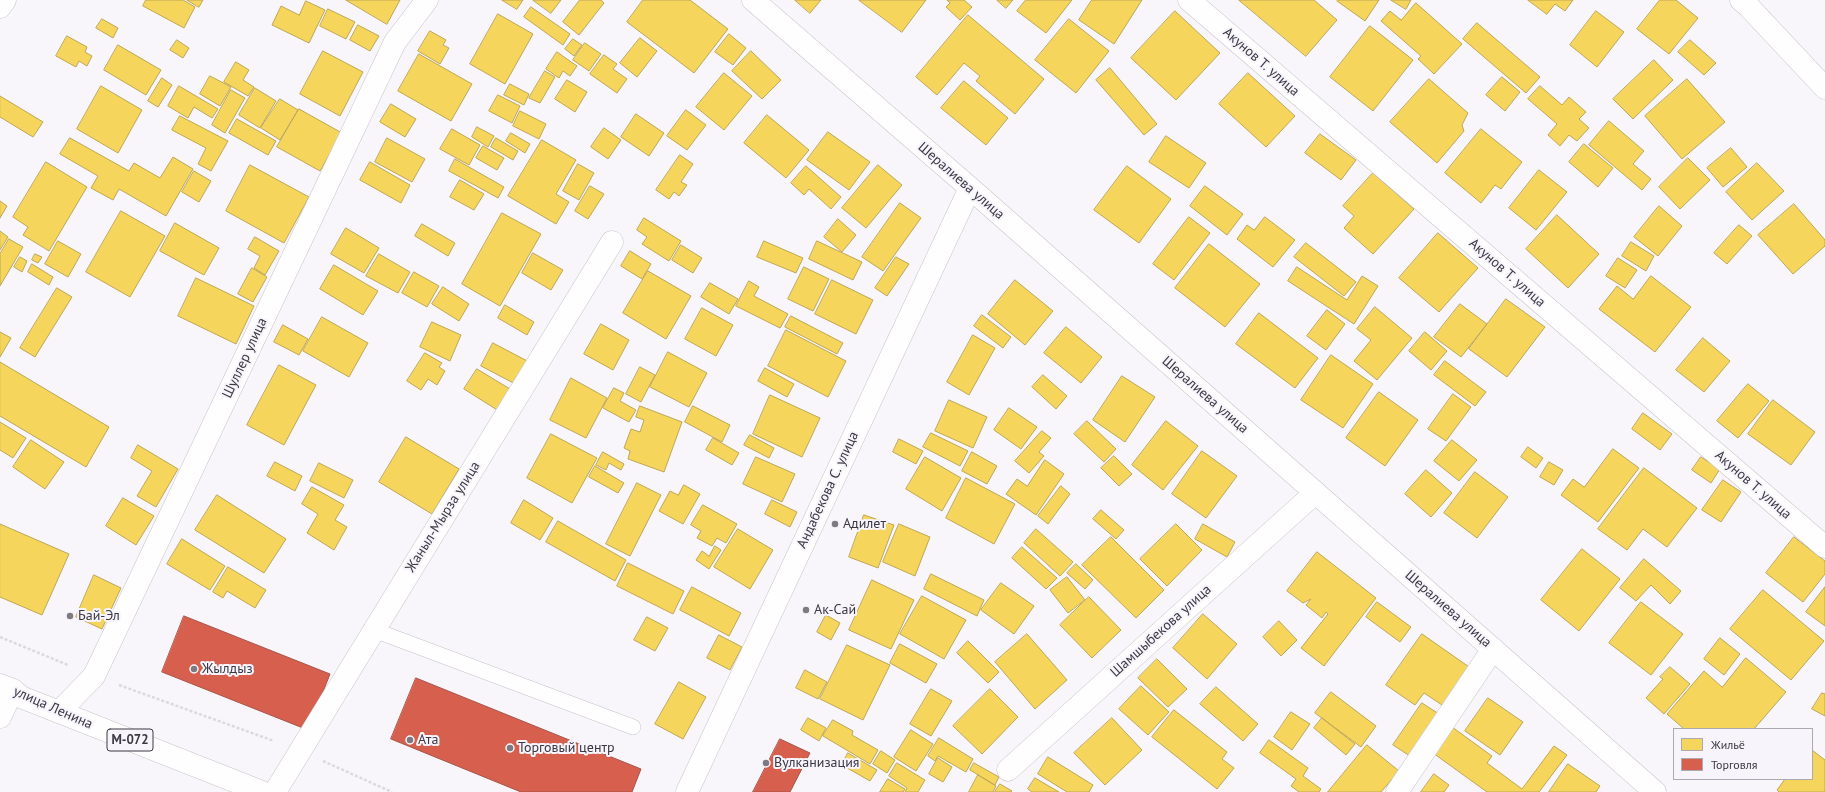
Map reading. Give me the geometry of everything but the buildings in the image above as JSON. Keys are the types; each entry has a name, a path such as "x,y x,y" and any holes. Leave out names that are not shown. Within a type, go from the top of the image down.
{"street":[{"path":"0,7 5,0"},
{"name":"Шуллер улица","path":"59,712 94,676 395,42 427,0"},
{"name":"Шералиева улица","path":"753,0 970,188 1655,792"},
{"name":"Акунов Т. улица","path":"1189,0 1825,547"},
{"path":"1741,0 1825,88"},
{"name":"Андабекова С. улица","path":"687,792 970,188"},
{"name":"Жаныл-Мырза улица","path":"275,792 612,242"},
{"name":"Шамшыбекова улица","path":"1008,770 1315,493"},
{"path":"1397,792 1493,649"},
{"path":"0,717 6,688"},
{"name":"улица Ленина","path":"6,688 21,697 262,792"}],"lane":[{"path":"374,630 633,727"}],"path":[{"path":"0,637 94,676 300,751 392,792"}],"place":[{"name":"Адилет","path":"835,524"},
{"name":"Ак-Сай","path":"806,610"},
{"name":"Бай-Эл","path":"70,616"},
{"name":"Жылдыз","path":"194,669"},
{"name":"Ата","path":"410,740"},
{"name":"Торговый центр","path":"510,748"},
{"name":"Вулканизация","path":"766,763"}]}
